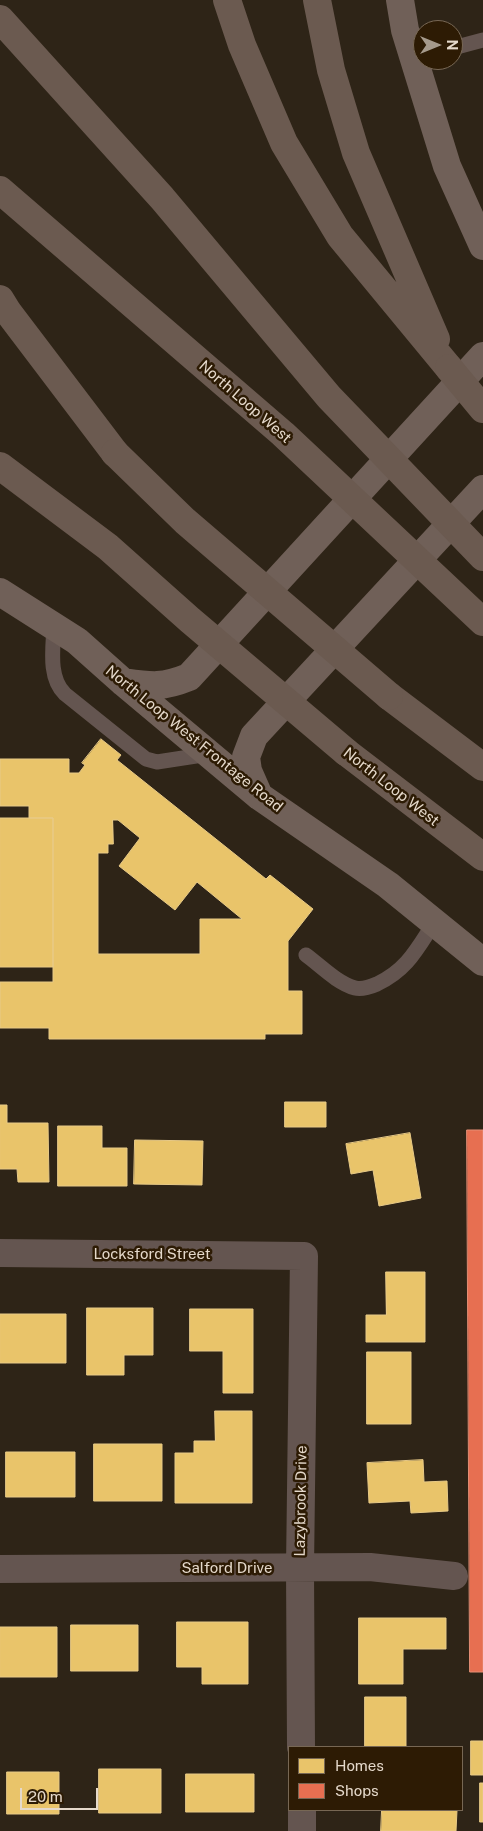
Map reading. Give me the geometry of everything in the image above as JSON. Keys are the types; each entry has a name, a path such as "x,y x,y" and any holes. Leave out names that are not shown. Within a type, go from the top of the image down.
{"highway":[{"path":"227,0 242,45 284,143 340,236 483,408"},
{"path":"317,0 331,70 356,153 449,368"},
{"path":"0,19 162,198 329,397 483,557"},
{"name":"North Loop West","path":"0,190 284,434 483,622"},
{"path":"0,299 115,453 185,521 389,696 483,767"},
{"name":"North Loop West","path":"0,466 108,547 190,620 346,752 483,857"}],"main road":[{"path":"400,0 405,30 413,46"},
{"path":"422,70 447,166 483,246"},
{"path":"123,682 154,686 172,684 189,677 483,356"},
{"path":"259,796 248,771 246,757 254,736 483,489"},
{"name":"North Loop West Frontage Road","path":"0,592 77,641 259,796 388,885 483,962"}],"street":[{"name":"Locksford Street","path":"0,1253 304,1256"},
{"name":"Lazybrook Drive","path":"302,1746 300,1568 304,1256"},
{"name":"Salford Drive","path":"0,1568 370,1567 454,1576"},
{"path":"302,1811 302,1831"}],"lane":[{"path":"463,45 483,40"},
{"path":"54,626 53,653 55,676 58,688 65,694 146,759 157,762 209,754"},
{"path":"306,955 346,984 357,988 369,988 389,978 404,966 434,923"}],"building: Homes":[{"path":"101,739 121,755 117,760 266,879 270,875 313,909 288,941 288,991 302,991 302,1034 265,1034 265,1039 49,1039 49,1028 0,1028 0,982 53,982 53,818 29,818 29,806 0,806 0,759 69,759 69,773 79,773 85,765 82,763","holes":["113,820 118,820 140,838 119,866 175,910 197,882 242,919 200,919 200,954 98,954 98,853 108,853 108,844 113,844"]},
{"path":"0,818 53,818 53,967 0,967"},
{"path":"285,1102 326,1102 326,1127 285,1127"},
{"path":"0,1105 7,1105 7,1123 48,1123 49,1182 18,1182 17,1169 0,1169"},
{"path":"58,1126 102,1126 102,1148 127,1148 127,1186 58,1186"},
{"path":"410,1133 421,1198 379,1206 373,1170 351,1174 346,1144"},
{"path":"135,1140 203,1141 202,1185 134,1184"},
{"path":"386,1272 425,1272 425,1342 366,1342 366,1315 386,1315"},
{"path":"87,1308 153,1308 153,1355 124,1355 124,1375 87,1375"},
{"path":"190,1309 253,1309 253,1393 223,1393 223,1351 190,1351"},
{"path":"0,1314 66,1314 66,1363 0,1363"},
{"path":"367,1352 411,1352 411,1424 367,1424"},
{"path":"215,1411 252,1411 252,1503 175,1503 175,1453 194,1453 194,1441 215,1441"},
{"path":"94,1444 162,1444 162,1501 94,1501"},
{"path":"6,1452 75,1452 75,1497 6,1497"},
{"path":"423,1460 424,1482 447,1481 448,1511 411,1513 410,1501 369,1503 367,1463"},
{"path":"359,1618 446,1618 446,1649 403,1649 403,1684 359,1684"},
{"path":"177,1622 248,1622 248,1684 202,1684 202,1667 177,1667"},
{"path":"71,1625 138,1625 138,1671 71,1671"},
{"path":"0,1627 57,1627 57,1677 0,1677"},
{"path":"365,1697 406,1697 406,1746 365,1746"},
{"path":"471,1741 483,1741 483,1775 471,1775"},
{"path":"99,1769 161,1769 161,1813 99,1813"},
{"path":"7,1772 59,1772 59,1814 7,1814"},
{"path":"186,1774 254,1774 254,1812 186,1812"},
{"path":"480,1783 483,1783 483,1822 480,1822"},
{"path":"382,1811 457,1811 456,1831 381,1831"}],"building: Shops":[{"path":"467,1130 483,1130 483,1672 470,1672"}]}
